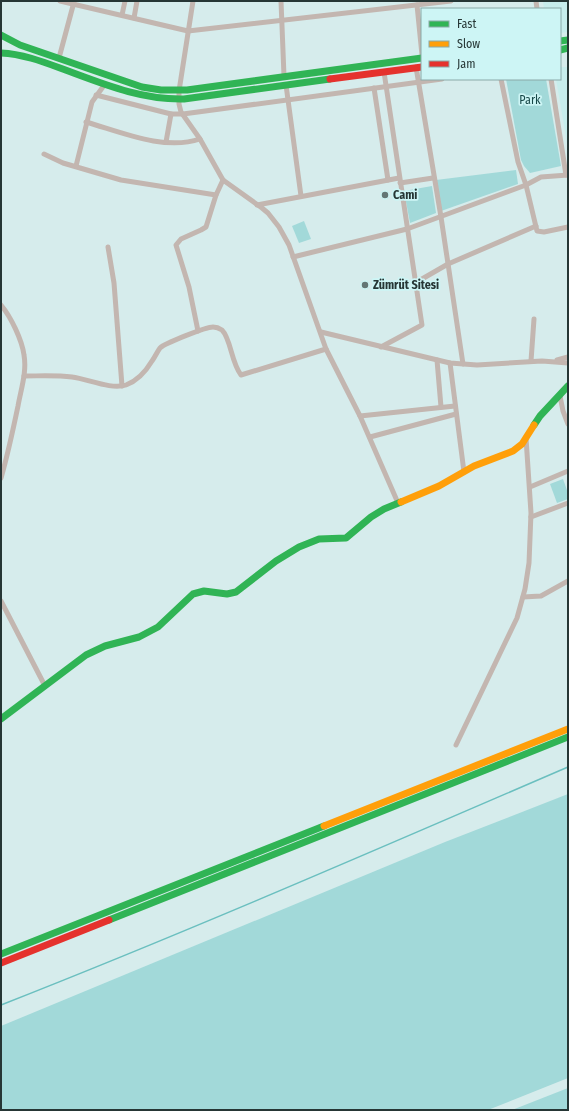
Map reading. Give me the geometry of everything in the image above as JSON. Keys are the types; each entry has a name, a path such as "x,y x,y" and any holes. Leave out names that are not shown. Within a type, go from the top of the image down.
{"street":[{"path":"60,1 73,2 188,31 406,4 417,5 431,2 450,1"},
{"path":"122,15 125,1"},
{"path":"134,18 137,1"},
{"path":"193,1 179,91 180,109 200,139 223,180 268,214 279,226 286,238 326,349 370,437 398,502"},
{"path":"281,1 284,76"},
{"path":"59,58 73,2"},
{"path":"417,5 421,45"},
{"path":"1,35 20,45 142,87 179,91 421,58"},
{"path":"1,53 25,56 105,84 153,98 179,100 419,67 419,82 433,178 441,217 463,364"},
{"path":"381,347 422,325 384,72"},
{"path":"96,95 171,114 183,114 434,80"},
{"path":"501,80 518,162 526,185 537,231 544,232 568,227"},
{"path":"293,256 407,230 526,185 541,177 567,175 551,80"},
{"path":"76,166 91,105 96,95 105,84"},
{"path":"286,85 301,196"},
{"path":"374,88 388,180"},
{"path":"166,142 171,114"},
{"path":"86,122 149,140 185,142 200,139"},
{"path":"44,154 56,160 121,180 216,195"},
{"path":"258,205 388,180 433,178"},
{"path":"198,332 189,287 176,245 181,239 206,227 216,195 223,180"},
{"path":"415,283 448,264 536,226"},
{"path":"108,247 114,283 122,386"},
{"path":"1,305 8,315 21,342 25,359 24,376 7,457 1,478"},
{"path":"531,361 534,319"},
{"path":"24,376 66,377 113,386 122,386 130,383 142,374 149,366 158,350 164,345 213,327 222,330 234,363 241,375 326,349"},
{"path":"321,332 450,363 477,365 531,361 568,363"},
{"path":"552,361 568,357"},
{"path":"437,360 441,407"},
{"path":"450,363 464,472"},
{"path":"1,719 94,651 109,645 139,637 152,631 193,594 204,591 227,594 236,592 292,551 315,540 346,538 378,512 398,502 439,486 482,463 509,454 519,447 540,416 568,386"},
{"path":"560,396 561,406 568,424"},
{"path":"360,416 455,406"},
{"path":"370,437 456,414"},
{"path":"456,745 516,618 523,597 529,567 531,517 526,437"},
{"path":"530,487 568,471"},
{"path":"531,517 568,503"},
{"path":"523,597 541,596 568,581"},
{"path":"1,601 45,686"},
{"path":"1,954 568,729"},
{"path":"1,963 568,737"}],"shaded area":[{"path":"543,1 568,1 568,32 561,33 561,8 544,8"},
{"path":"561,67 568,67 568,149 556,80 561,80"}],"green space":[{"name":"Park","path":"506,80 546,80 561,166 530,173 521,160"},
{"path":"516,170 518,184 441,211 436,180"},
{"path":"432,186 436,213 410,223 404,191"},
{"path":"304,221 311,239 299,243 292,226"},
{"path":"563,479 568,493 568,499 557,503 550,484"},
{"path":"568,794 568,1078 488,1110 1,1110 1,1026 445,842"},
{"path":"568,1088 568,1110 512,1110"}],"waterway":[{"path":"1,1005 215,918 568,767"}],"traffic: fast":[{"path":"1,35 20,45 142,87 161,90 187,90 421,58"},
{"path":"561,41 568,40"},
{"path":"561,50 568,48"},
{"path":"1,53 24,56 39,60 121,90 168,99 184,99 330,79"},
{"path":"534,425 540,416 568,386"},
{"path":"1,719 86,655 105,646 139,637 158,627 193,594 204,591 227,594 236,592 276,561 299,547 319,539 346,538 371,517 384,509 401,502"},
{"path":"109,920 568,737"},
{"path":"1,954 324,826"}],"traffic: slow":[{"path":"401,502 439,486 474,466 513,451 522,444 534,425"},
{"path":"324,826 568,729"}],"traffic: jam":[{"path":"330,79 421,67"},
{"path":"1,963 109,920"}],"place":[{"name":"Cami","path":"385,195"},
{"name":"Zümrüt Sitesi","path":"365,285"}]}
